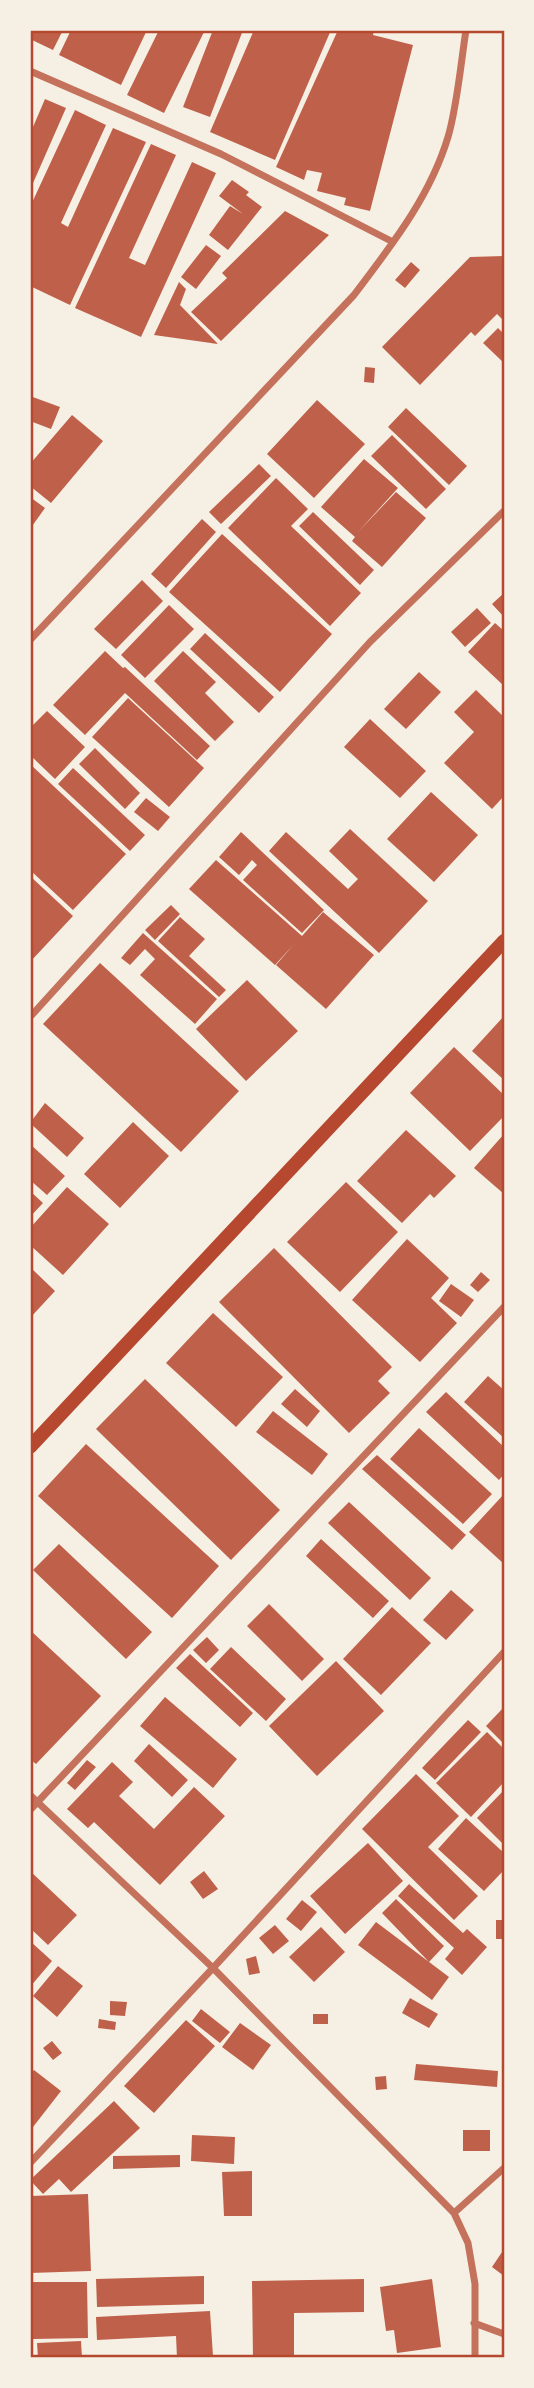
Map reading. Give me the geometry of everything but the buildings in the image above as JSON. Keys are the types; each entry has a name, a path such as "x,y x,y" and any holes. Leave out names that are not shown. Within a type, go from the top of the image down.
{"main road":[{"path":"30,1447 504,941"}],"street":[{"path":"30,640 354,295 393,242 422,200 449,136 466,30"},
{"path":"30,71 221,154 393,242"},
{"path":"30,1017 370,642 504,511"},
{"path":"30,1810 504,1307"},
{"path":"30,2163 504,1652"},
{"path":"30,1795 213,1968 454,2214 468,2243 475,2284 475,2358"},
{"path":"454,2214 504,2168"},
{"path":"474,2323 504,2334"}]}
